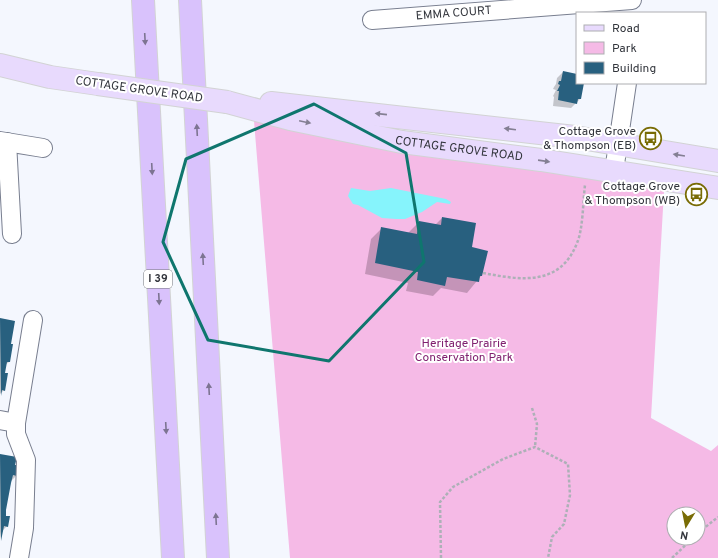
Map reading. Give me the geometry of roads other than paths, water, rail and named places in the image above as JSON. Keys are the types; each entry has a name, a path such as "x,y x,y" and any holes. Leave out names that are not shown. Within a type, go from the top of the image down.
{"highway":[{"name":"I 39","path":"143,0 173,558"},
{"path":"190,0 218,558"}],"main road":[{"name":"COTTAGE GROVE ROAD","path":"0,65 50,76 98,84 227,102 290,119 402,142 614,171 718,188"},
{"name":"COTTAGE GROVE ROAD","path":"0,73 50,76"},
{"name":"COTTAGE GROVE ROAD","path":"227,102 241,101 287,104 470,124 575,137 618,146 718,161"}],"street":[{"path":"632,0 632,12"},
{"name":"EMMA COURT","path":"372,20 632,0"},
{"path":"614,171 627,84"},
{"path":"12,234 3,142 43,148"},
{"path":"19,558 24,528 26,460 16,434 8,422 33,320"}],"water":[{"path":"351,188 370,191 391,188 446,199 451,202 450,204 437,202 422,212 405,219 382,218 358,205 353,204 348,196"}],"place":[{"name":"Cottage Grove & Thompson (EB)","path":"651,139"},
{"name":"Cottage Grove & Thompson (WB)","path":"696,194"}],"park label":[{"name":"Heritage Prairie Conservation Park","path":"464,351"}]}
